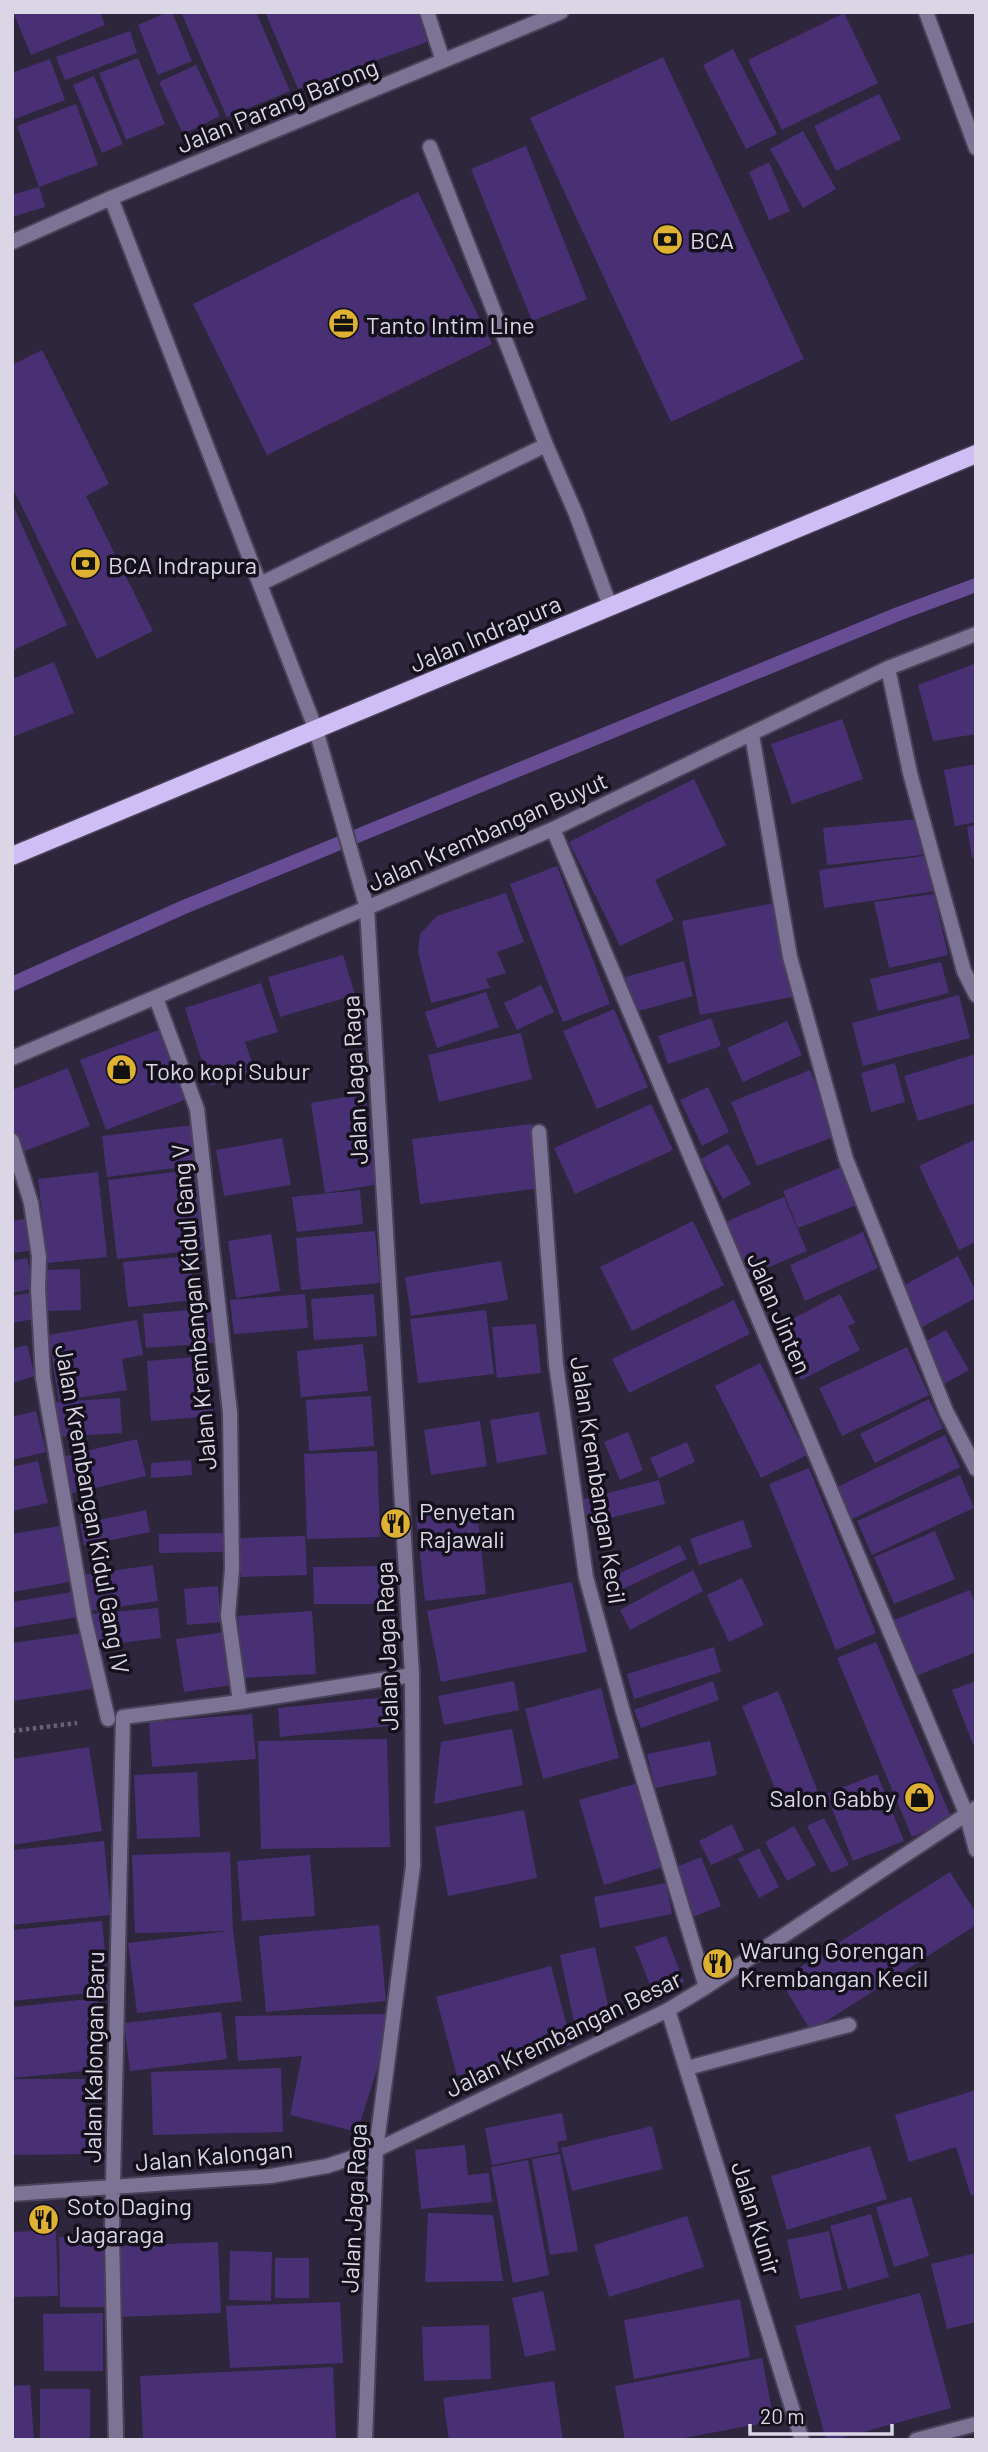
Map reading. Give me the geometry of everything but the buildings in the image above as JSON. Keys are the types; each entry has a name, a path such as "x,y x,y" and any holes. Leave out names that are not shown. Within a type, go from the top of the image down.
{"main road":[{"name":"Jalan Indrapura","path":"12,856 976,454"}],"street":[{"path":"427,12 443,61"},
{"name":"Jalan Parang Barong","path":"12,242 111,198 561,12"},
{"path":"926,12 976,148"},
{"path":"430,147 610,606"},
{"name":"Jalan Jaga Raga","path":"111,198 316,730 367,908 412,1675 412,1866 376,2150 365,2440"},
{"path":"260,584 546,445"},
{"name":"Jalan Krembangan Buyut","path":"12,1058 553,829 888,668 976,634"},
{"path":"888,668 910,773 964,971 976,995"},
{"path":"752,735 790,957 846,1159 946,1410 976,1469"},
{"name":"Jalan Jinten","path":"553,829 971,1810 976,1850"},
{"name":"Jalan Krembangan Kidul Gang V","path":"156,998 197,1109 230,1413 232,1569 228,1615 240,1702"},
{"name":"Jalan Krembangan Kecil","path":"539,1132 556,1364 586,1577 623,1712 706,1987"},
{"name":"Jalan Krembangan Kidul Gang IV","path":"12,1141 31,1203 39,1257 43,1378 84,1616 116,1718"},
{"path":"116,1718 412,1675"},
{"name":"Jalan Kalongan Baru","path":"116,1718 113,2187 116,2440"},
{"name":"Jalan Krembangan Besar","path":"376,2150 668,2010 971,1810"},
{"name":"Jalan Kunir","path":"668,2010 802,2440"},
{"path":"687,2068 849,2025"},
{"name":"Jalan Kalongan","path":"12,2194 271,2176 327,2166 376,2150"},
{"path":"916,2440 976,2424"}],"path":[{"path":"12,1731 116,1718"}],"waterway":[{"path":"12,984 184,907 898,614 976,585"}],"place":[{"name":"BCA","path":"667,239"},
{"name":"Tanto Intim Line","path":"343,324"},
{"name":"BCA Indrapura","path":"85,564"},
{"name":"Toko kopi Subur","path":"122,1070"},
{"name":"Penyetan Rajawali","path":"396,1524"},
{"name":"Salon Gabby","path":"919,1797"},
{"name":"Warung Gorengan Krembangan Kecil","path":"717,1963"},
{"name":"Soto Daging Jagaraga","path":"44,2219"}]}
